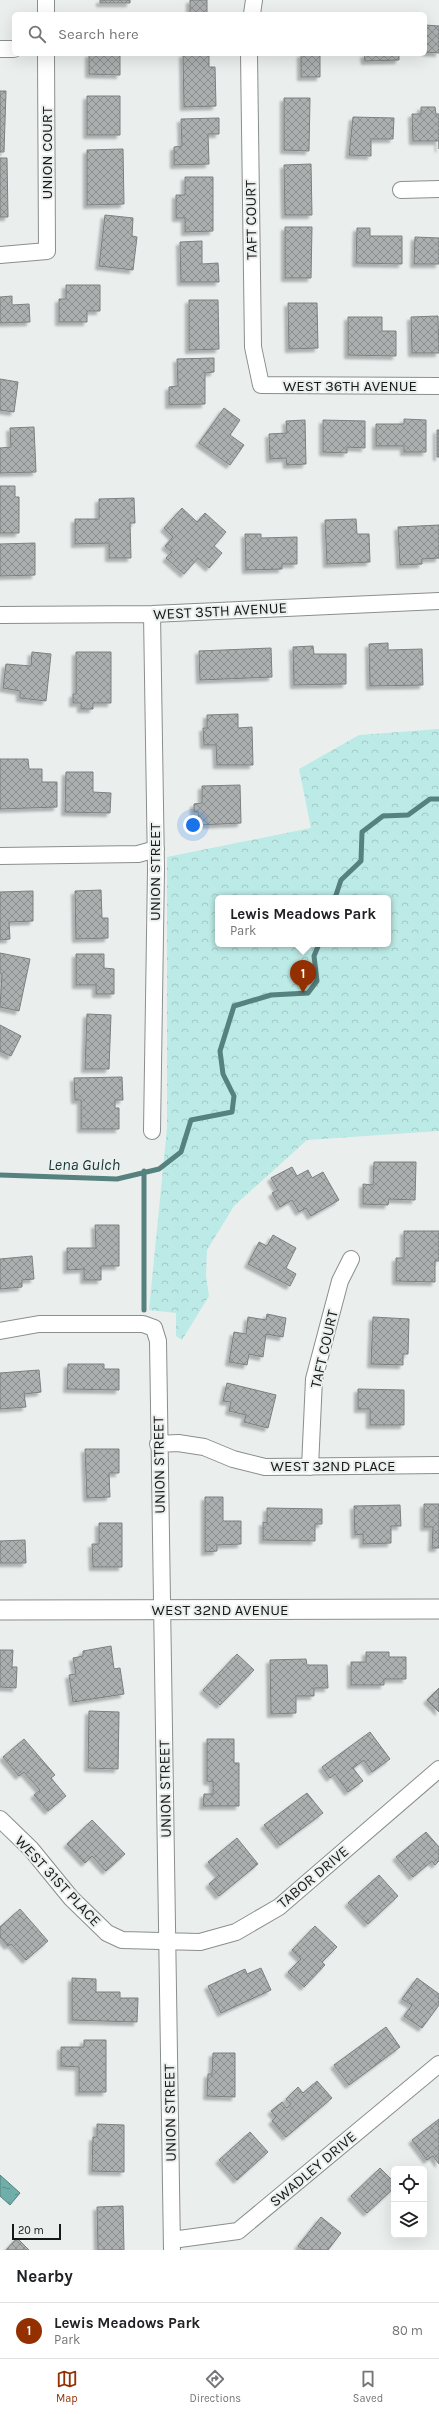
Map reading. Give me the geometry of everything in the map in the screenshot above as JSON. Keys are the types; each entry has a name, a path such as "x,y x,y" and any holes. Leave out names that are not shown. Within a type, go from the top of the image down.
{"street":[{"path":"46,0 46,12"},
{"path":"252,12 254,0"},
{"path":"0,49 12,49"},
{"name":"UNION COURT","path":"0,255 47,251 46,56"},
{"name":"TAFT COURT","path":"248,56 253,347 261,385"},
{"path":"401,190 439,189"},
{"name":"WEST 36TH AVENUE","path":"261,385 439,386"},
{"name":"WEST 35TH AVENUE","path":"0,615 152,614 439,600"},
{"name":"UNION STREET","path":"152,614 156,849 152,1131"},
{"path":"0,856 138,854 156,849"},
{"name":"TAFT COURT","path":"310,1467 314,1379 340,1282 351,1259"},
{"name":"UNION STREET","path":"0,1331 39,1324 143,1324 154,1328 158,1341 158,1444 172,2245"},
{"name":"WEST 32ND PLACE","path":"158,1444 178,1443 204,1448 233,1459 265,1467 439,1465"},
{"name":"WEST 32ND AVENUE","path":"0,1610 439,1609"},
{"name":"TABOR DRIVE","path":"167,1941 200,1942 236,1932 279,1907 439,1768"},
{"name":"WEST 31ST PLACE","path":"0,1819 31,1849 71,1898 107,1934 122,1940 167,1941"},
{"name":"SWADLEY DRIVE","path":"172,2245 238,2231 439,2064"}],"green space":[{"path":"439,729 439,1131 307,1140 234,1206 207,1250 206,1276 209,1296 182,1340 176,1336 176,1313 149,1310 167,1128 167,857 311,828 299,769 359,735"}],"water":[{"path":"0,2175 20,2193 10,2205 0,2196"}],"building":[{"path":"100,0 130,0 130,3 100,3"},
{"path":"190,0 207,0 207,12 190,12"},
{"path":"427,25 439,26 439,53 427,52"},
{"path":"89,56 120,56 120,75 89,74"},
{"path":"183,56 209,56 209,67 215,67 216,106 184,107"},
{"path":"301,56 320,56 320,77 301,77"},
{"path":"364,56 399,56 399,60 365,61"},
{"path":"0,91 6,91 4,152 0,152"},
{"path":"87,96 120,96 120,135 87,135"},
{"path":"284,98 310,98 309,151 284,150"},
{"path":"421,107 435,107 436,114 439,114 439,141 413,141 412,114 421,114"},
{"path":"353,117 394,118 393,139 371,139 371,156 349,155"},
{"path":"219,118 219,134 208,134 209,164 174,165 174,147 182,146 181,119"},
{"path":"123,149 124,204 87,205 87,150"},
{"path":"0,158 7,158 8,217 0,217"},
{"path":"311,164 312,215 285,215 284,165"},
{"path":"185,177 213,177 213,231 185,232 185,218 176,218 176,195 185,195"},
{"path":"105,215 133,218 132,236 137,237 133,270 99,266"},
{"path":"285,227 312,227 311,278 285,278"},
{"path":"357,228 370,228 370,236 402,236 402,264 356,263"},
{"path":"415,237 439,238 439,264 414,264"},
{"path":"202,241 202,264 218,263 219,282 181,282 180,242"},
{"path":"66,285 100,285 100,311 87,311 87,322 59,322 59,299 66,299"},
{"path":"12,296 12,305 29,304 30,322 0,323 0,297"},
{"path":"189,300 218,300 219,349 189,350"},
{"path":"288,303 317,303 318,348 289,349"},
{"path":"438,316 439,353 412,353 411,317"},
{"path":"348,317 382,317 382,331 396,331 396,356 348,355"},
{"path":"214,358 214,372 205,373 205,404 169,405 169,387 178,386 177,359"},
{"path":"0,379 18,382 14,412 0,410"},
{"path":"224,408 240,420 230,435 244,445 230,465 199,443"},
{"path":"404,419 426,420 426,452 404,452 404,446 376,446 376,424 404,424"},
{"path":"305,420 306,464 287,465 286,458 270,459 269,434 287,433 286,421"},
{"path":"323,420 365,421 365,448 347,447 347,453 323,452"},
{"path":"34,427 36,472 0,473 0,448 11,447 10,428"},
{"path":"437,430 439,430 439,457 437,457"},
{"path":"0,486 15,486 15,497 19,497 19,533 0,533"},
{"path":"134,498 135,523 130,523 131,558 109,558 109,543 75,544 75,519 99,519 99,499"},
{"path":"182,508 197,522 205,513 226,532 214,546 222,553 209,568 198,558 184,574 166,558 172,552 165,546 173,537 164,528"},
{"path":"356,519 357,534 369,534 370,562 327,564 325,520"},
{"path":"439,525 439,558 422,559 422,564 400,565 398,527"},
{"path":"245,534 261,534 261,538 297,537 297,564 282,564 282,569 246,570"},
{"path":"35,543 35,575 0,576 0,544"},
{"path":"388,643 388,650 422,649 423,685 370,686 369,644"},
{"path":"313,646 314,654 346,654 346,684 294,685 293,647"},
{"path":"271,648 272,677 200,680 199,651"},
{"path":"32,652 51,654 46,701 20,698 20,691 3,688 6,664 31,666"},
{"path":"76,652 111,652 111,703 93,703 93,709 81,709 81,703 73,703 73,694 76,694"},
{"path":"238,714 238,728 252,727 253,765 217,765 216,745 204,745 203,728 207,728 207,715"},
{"path":"0,759 28,759 29,769 42,769 42,782 57,782 57,807 0,809"},
{"path":"66,772 93,772 93,792 111,793 110,813 65,812"},
{"path":"240,785 241,823 199,825 198,812 194,812 194,804 202,803 202,786"},
{"path":"101,890 102,918 108,918 108,938 76,939 75,891"},
{"path":"33,891 33,921 9,922 10,939 0,940 0,892"},
{"path":"0,953 30,959 19,1011 0,1007 2,974 0,973"},
{"path":"76,954 104,954 104,968 114,969 114,994 96,994 96,985 76,985"},
{"path":"87,1014 111,1015 109,1069 85,1069"},
{"path":"0,1025 21,1036 11,1056 0,1051"},
{"path":"122,1077 123,1100 115,1100 115,1108 119,1108 119,1129 81,1129 81,1100 75,1100 74,1078"},
{"path":"374,1162 416,1162 415,1200 389,1199 388,1205 363,1204 363,1184 373,1185"},
{"path":"292,1167 297,1176 308,1170 312,1178 323,1172 339,1200 311,1216 306,1208 299,1212 292,1200 280,1207 272,1193 278,1190 271,1178"},
{"path":"95,1225 119,1225 119,1266 101,1266 101,1280 84,1280 84,1269 67,1270 67,1248 96,1248"},
{"path":"404,1231 439,1231 439,1261 435,1261 435,1282 396,1281 396,1258 404,1258"},
{"path":"273,1235 296,1248 286,1268 296,1274 290,1286 248,1264 259,1242 267,1246"},
{"path":"32,1256 34,1279 22,1280 22,1287 0,1289 0,1259"},
{"path":"267,1314 286,1318 283,1337 266,1334 263,1357 249,1354 247,1365 229,1362 234,1332 246,1334 248,1317 266,1320"},
{"path":"373,1317 409,1319 408,1354 403,1354 403,1365 371,1364"},
{"path":"68,1364 104,1364 104,1369 119,1369 119,1390 67,1389"},
{"path":"39,1370 41,1392 24,1394 26,1407 0,1409 0,1373"},
{"path":"227,1383 276,1395 268,1428 244,1422 246,1415 229,1411 231,1402 223,1401"},
{"path":"358,1389 404,1390 404,1425 370,1425 370,1409 358,1409"},
{"path":"85,1449 119,1449 119,1473 109,1473 110,1497 87,1498"},
{"path":"205,1497 223,1497 223,1521 241,1521 241,1544 217,1545 217,1551 205,1552"},
{"path":"424,1504 439,1504 439,1548 432,1548 433,1527 424,1527"},
{"path":"400,1505 401,1526 391,1526 391,1543 363,1544 363,1534 355,1535 354,1506"},
{"path":"267,1508 322,1509 322,1524 315,1524 315,1541 263,1540 263,1522 267,1523"},
{"path":"99,1523 122,1523 122,1567 93,1567 92,1544 99,1544"},
{"path":"25,1540 26,1563 0,1563 0,1541"},
{"path":"111,1646 114,1669 120,1668 124,1694 73,1702 69,1675 76,1674 73,1658 83,1656 83,1651"},
{"path":"0,1650 13,1650 12,1667 17,1667 16,1688 0,1687"},
{"path":"366,1652 389,1652 389,1657 406,1657 406,1679 384,1679 384,1685 351,1685 351,1662 366,1662"},
{"path":"237,1654 254,1670 220,1705 203,1690"},
{"path":"306,1659 307,1665 327,1665 328,1688 314,1688 314,1696 296,1696 296,1713 271,1714 270,1660"},
{"path":"439,1688 439,1712 427,1700"},
{"path":"89,1711 119,1712 118,1769 88,1768"},
{"path":"370,1732 390,1759 372,1772 364,1760 353,1768 363,1781 348,1792 335,1774 330,1778 322,1767"},
{"path":"24,1739 55,1775 51,1778 66,1796 48,1811 34,1795 40,1790 24,1772 19,1776 3,1757"},
{"path":"207,1739 234,1739 234,1763 239,1763 239,1806 203,1806 204,1794 213,1794 213,1782 207,1781"},
{"path":"307,1793 323,1813 280,1845 264,1825"},
{"path":"92,1820 125,1854 106,1871 92,1856 85,1863 67,1844"},
{"path":"426,1832 439,1847 439,1861 435,1865 432,1861 413,1877 396,1857"},
{"path":"237,1838 258,1864 219,1896 209,1884 219,1875 208,1862"},
{"path":"379,1875 398,1896 368,1924 348,1903"},
{"path":"20,1909 48,1941 26,1960 11,1944 8,1946 0,1937 0,1927"},
{"path":"315,1926 337,1947 322,1962 325,1965 304,1987 288,1972 301,1959 292,1950"},
{"path":"261,1968 271,1990 221,2013 208,1986 245,1969 247,1974"},
{"path":"72,1978 96,1979 96,1992 120,1992 120,1998 138,1998 137,2022 72,2020"},
{"path":"417,1978 439,1994 439,2005 422,2028 404,2016 412,2005 402,1999"},
{"path":"386,2027 400,2047 349,2085 334,2065"},
{"path":"84,2040 106,2040 106,2092 79,2092 79,2067 61,2066 61,2047 84,2047"},
{"path":"213,2053 235,2053 235,2097 207,2096 208,2074 212,2074"},
{"path":"317,2081 332,2098 286,2137 272,2121 276,2117 271,2111 282,2102 287,2108 291,2104 286,2099 298,2087 303,2093"},
{"path":"439,2119 439,2164 433,2156 427,2160 412,2140"},
{"path":"97,2124 124,2125 124,2172 92,2171 93,2137 97,2137"},
{"path":"250,2132 268,2152 237,2180 219,2160"},
{"path":"380,2168 391,2179 391,2191 367,2213 351,2196"},
{"path":"123,2206 124,2250 98,2250 97,2207"},
{"path":"321,2217 341,2233 328,2250 304,2250 298,2246"},
{"path":"17,2238 29,2250 6,2250"}],"waterway":[{"name":"Lena Gulch","path":"336,895 341,880 361,861 362,832 383,816 408,815 430,799 439,799"},
{"name":"Lena Gulch","path":"0,1175 117,1179 159,1169 181,1152 191,1120 232,1112 234,1096 223,1074 220,1051 234,1006 271,995 308,993 317,981 314,956 318,947"},
{"path":"144,1171 144,1310"}],"place":[{"name":"Lewis Meadows Park","path":"303,993"}]}
